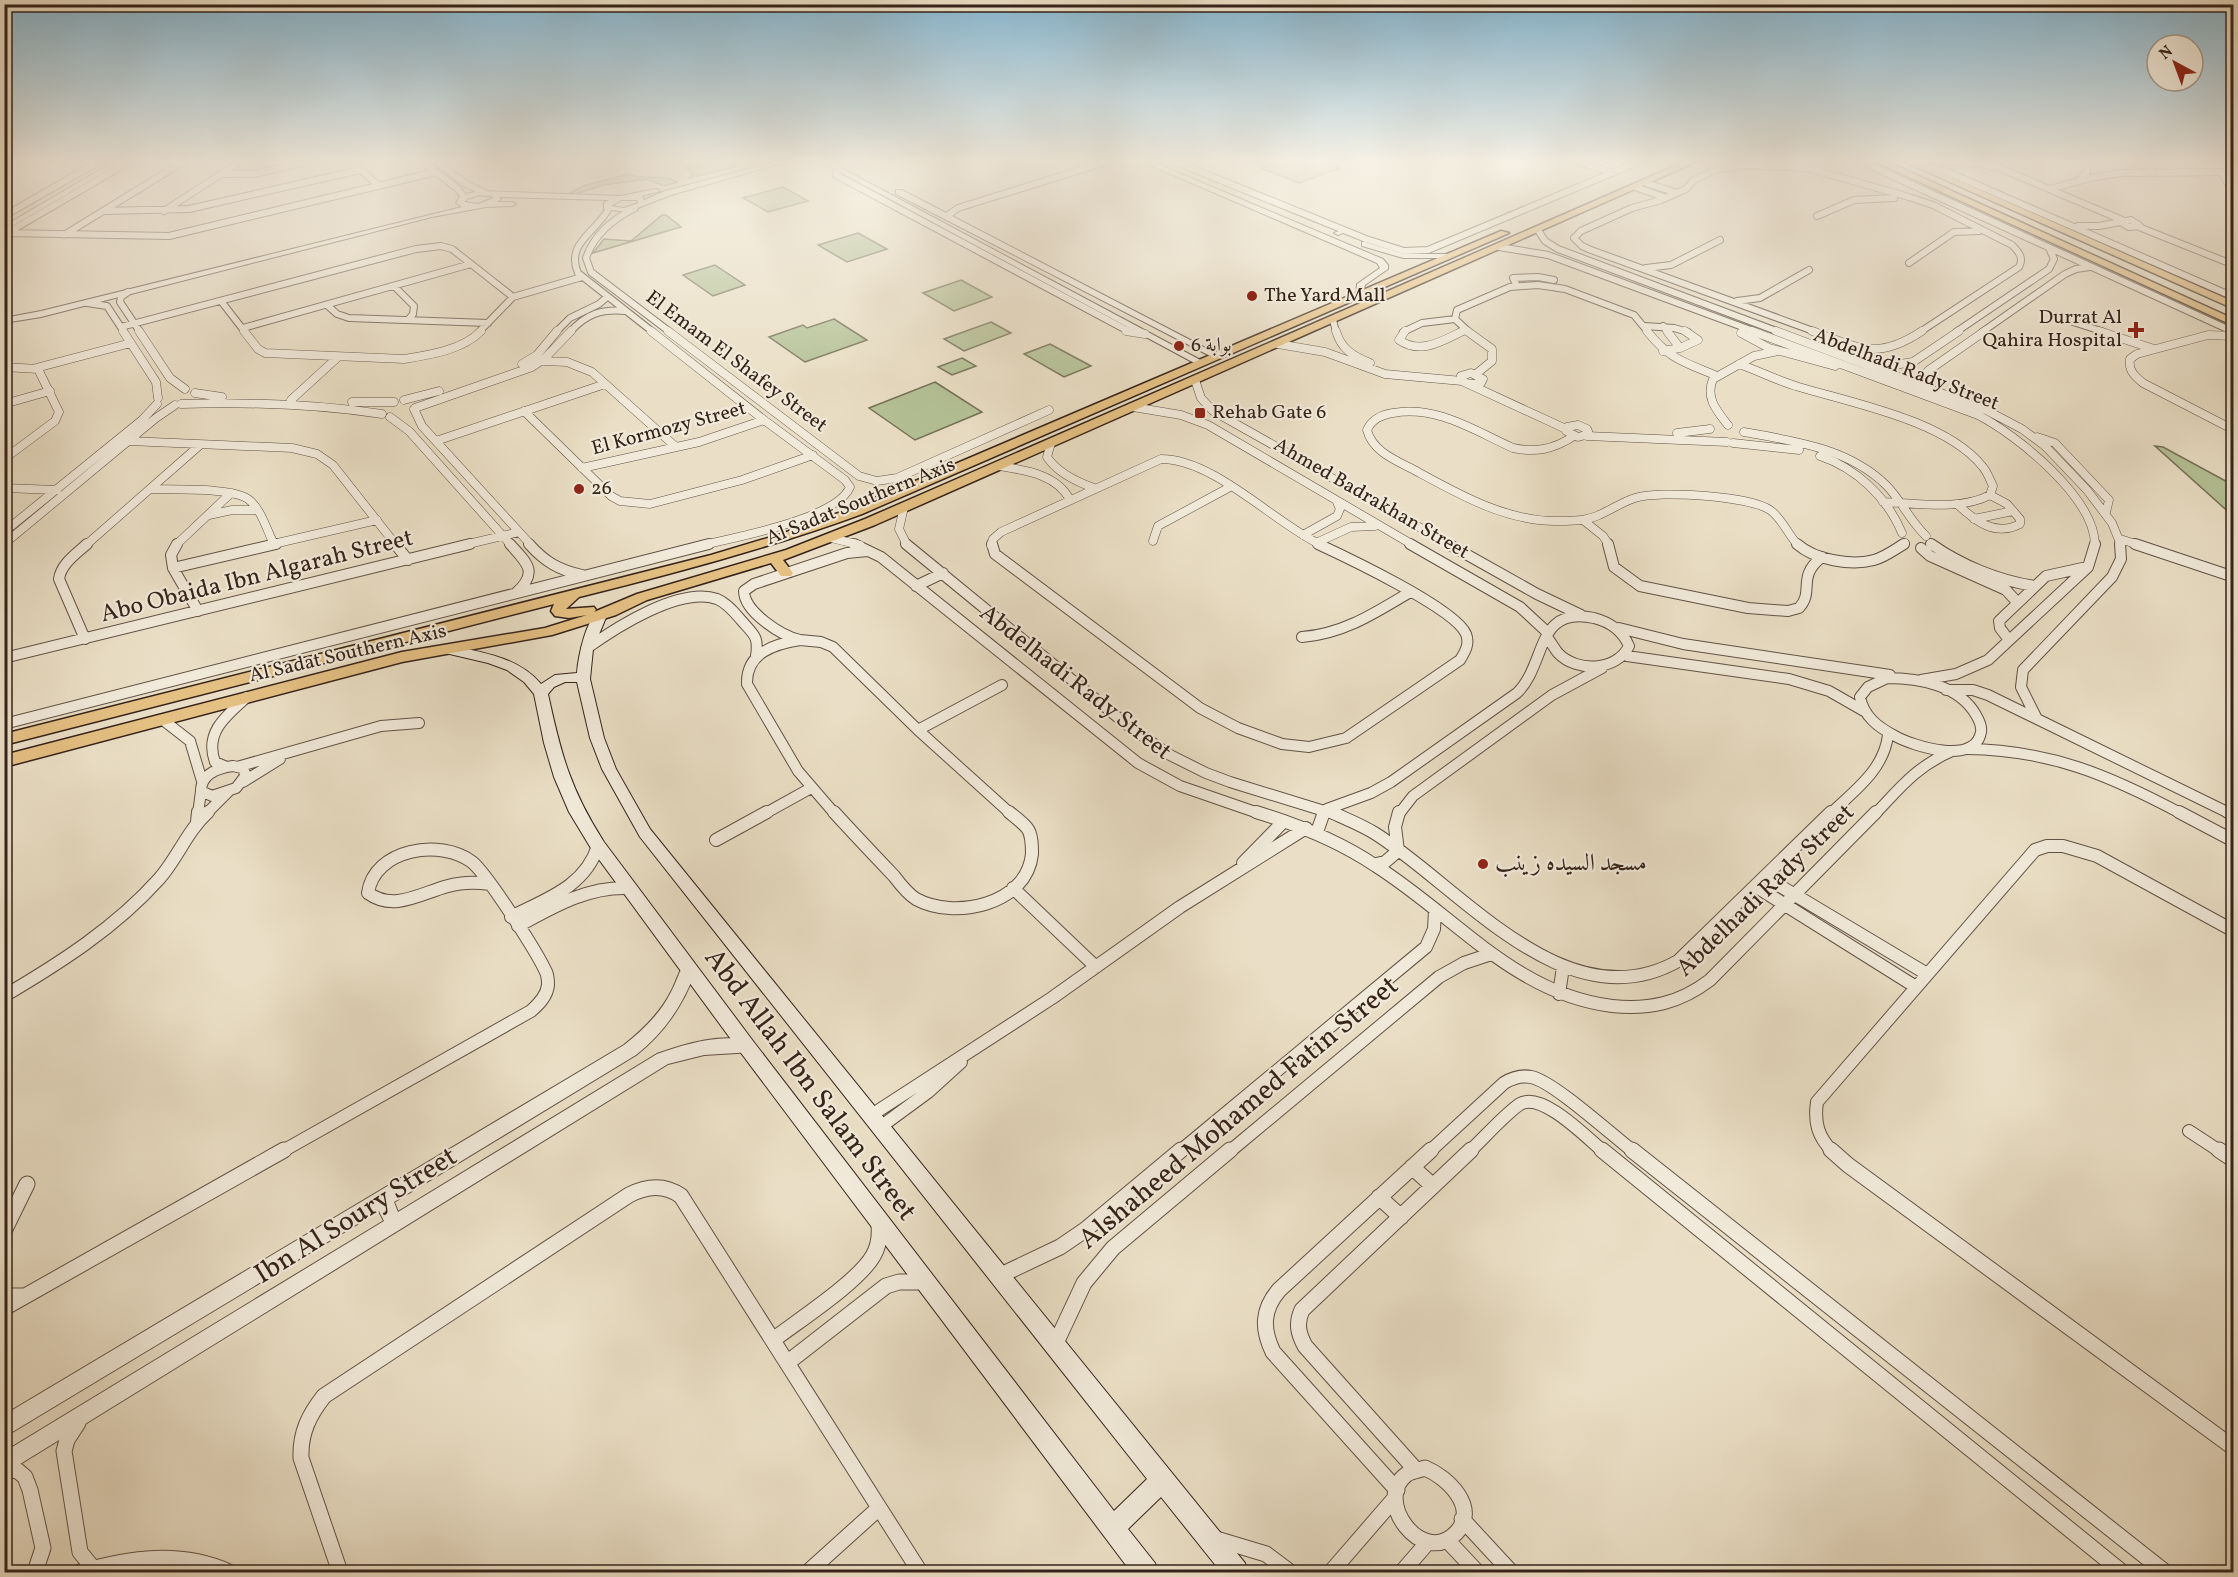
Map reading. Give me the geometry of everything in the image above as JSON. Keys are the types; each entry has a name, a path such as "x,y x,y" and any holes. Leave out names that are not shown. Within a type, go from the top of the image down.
{"main road":[{"name":"Al Sadat Southern Axis","path":"4,740 740,551 834,520 1496,236"},
{"name":"Al Sadat Southern Axis","path":"4,761 402,657 547,632 601,615 628,603 658,601 831,538 1525,236"},
{"path":"2041,236 2234,323"},
{"path":"2074,236 2234,306"},
{"path":"2097,246 2109,236"},
{"path":"2117,270 2138,272 2145,270 2146,267"},
{"path":"2149,285 2148,282 2153,278 2174,280"},
{"path":"775,559 786,573"},
{"path":"576,594 561,604 558,611 560,613 568,614 628,603"},
{"name":"Abd Allah Ibn Salam Street","path":"601,615 586,649 583,679 597,738 609,769 645,833 1236,1572"},
{"path":"481,619 515,617 526,620 518,631 495,641"},
{"path":"446,649 491,659 512,667 529,679 541,693 546,686 565,677 583,679"},
{"name":"Abd Allah Ibn Salam Street","path":"541,693 551,743 561,777 577,812 598,846 688,970 1144,1571"},
{"path":"1113,1528 1162,1480"}],"street":[{"path":"90,236 163,236"},
{"path":"4,316 46,308 322,236"},
{"path":"4,321 87,303 351,236"},
{"path":"221,301 258,349 265,353 394,359 424,356 466,342 513,297 582,278 574,264 575,250 588,236"},
{"name":"El Emam El Shafey Street","path":"599,236 589,249 586,263 591,272 843,465 867,479 887,481 897,478 1049,410"},
{"path":"949,236 1131,333 1150,336 1170,332"},
{"path":"962,236 1150,336 1153,342 1198,364"},
{"path":"970,240 984,236 1219,356"},
{"path":"1321,236 1377,259 1384,265 1384,269"},
{"path":"1348,236 1390,254 1449,256"},
{"path":"1353,236 1412,254"},
{"path":"1359,295 1361,284 1384,269 1412,254 1464,236"},
{"path":"1534,251 1549,244 1542,236"},
{"path":"1576,236 1576,242 1582,246 1851,345 1880,350 1892,349 1901,345 2019,267 2022,257 2018,251 2012,245 1992,236"},
{"path":"1909,263 1949,236"},
{"path":"2022,236 2234,334"},
{"path":"2109,236 2234,297"},
{"path":"2157,236 2234,265"},
{"path":"1641,268 1671,265 1720,240"},
{"name":"Abdelhadi Rady Street","path":"1549,244 1923,385 1986,410 2033,436 2055,443 2109,500 2106,512 2120,539"},
{"path":"121,327 425,247 441,246 453,249 513,297"},
{"path":"1356,250 1369,246"},
{"name":"Abdelhadi Rady Street","path":"1499,247 1534,251 1712,314 1993,422 2027,445 2089,519 2095,531 2096,544 2094,556 2088,567"},
{"path":"1712,314 1727,328 1761,342 1769,348 1827,365 1855,368 1899,366 1913,362 2049,269 2058,261 2049,248"},
{"path":"1377,259 1390,254"},
{"path":"2217,260 2234,260"},
{"path":"243,328 471,264"},
{"path":"1668,278 1671,265"},
{"path":"1926,395 1921,379 1929,370 2073,267 2092,267"},
{"path":"1730,301 1760,298 1809,270"},
{"name":"El Emam El Shafey Street","path":"582,278 849,483 850,491 844,499 819,511 767,529 586,576"},
{"path":"394,286 414,306 413,314 408,320"},
{"path":"1455,319 1457,310 1463,306 1504,289 1517,286 1554,286 1575,291 1630,313 1645,326 1663,351 1680,361 1717,376"},
{"path":"128,292 121,297 120,302 170,378 185,389 215,396 394,402 525,363 538,355 570,318 599,304 607,297"},
{"path":"1758,311 1760,298"},
{"path":"87,303 107,306 156,382 157,401"},
{"path":"327,305 344,317 488,322"},
{"path":"544,361 578,322 588,316 611,310 625,311"},
{"path":"2058,317 2154,350"},
{"path":"1278,344 1317,349 1392,375 1463,377 1476,374 1492,361 1492,349 1455,319 1428,320 1403,332 1399,340 1411,347 1429,347 1466,330"},
{"path":"1333,320 1337,339 1345,351 1361,359 1388,368 1463,377 1471,384 1566,429 1574,436"},
{"path":"2208,335 2213,332 2216,324"},
{"path":"1645,326 1678,329 1697,338 1697,342 1663,351"},
{"path":"1663,326 1680,348"},
{"path":"1150,336 1160,327"},
{"path":"2234,334 2208,335 2137,354 2130,359 2129,366 2133,374 2144,383 2234,430"},
{"path":"555,335 566,336"},
{"path":"1754,356 1761,342"},
{"path":"4,367 36,368 131,343"},
{"path":"676,351 689,346"},
{"path":"1728,425 1709,398 1709,385 1717,376 1754,356 1782,350"},
{"path":"1335,355 1345,351"},
{"path":"291,400 338,357"},
{"path":"1352,363 1361,359"},
{"path":"157,401 178,404 217,403 348,409 386,415 409,412 544,361 577,365 592,372 676,447"},
{"path":"1739,364 1801,387 1863,404 1953,440 1965,448 1985,471 1993,486 1990,495 1979,501 1957,504 1883,502"},
{"path":"4,459 58,416 58,409 50,391 36,368"},
{"path":"1476,374 1495,389 1587,432 1788,448 1824,457 1866,480 1883,502 1902,533 1900,538 1905,543 1921,548 1930,556 2006,590 2017,602"},
{"name":"Ahmed Badrakhan Street","path":"1195,380 1199,396 1204,404 1213,411 1537,594 1584,616"},
{"path":"1471,384 1483,381"},
{"path":"436,441 605,384"},
{"path":"4,532 142,420 157,401 170,391 185,389"},
{"path":"4,404 50,391"},
{"path":"4,544 156,418 192,398 195,393"},
{"path":"404,400 414,402 409,412"},
{"path":"394,402 382,408 386,415 410,430 528,564 530,571 523,587 514,594"},
{"name":"Ahmed Badrakhan Street","path":"1133,407 1192,417 1520,607 1547,634"},
{"path":"1905,543 1884,555 1862,562 1822,557 1801,547 1772,511 1748,501 1730,498 1640,497 1583,520 1533,518 1499,511 1380,451 1370,443 1366,433 1368,424 1377,417 1408,410 1443,416 1513,448 1525,451 1549,450 1574,436 1587,432 1682,434 1710,429 1716,425 1728,425 1744,432 1814,447 1842,456 1862,466 1881,480 1928,540"},
{"path":"524,411 611,496 620,501 650,504 742,480 813,455"},
{"path":"409,412 550,565 566,572 586,576"},
{"name":"El Kormozy Street","path":"582,468 722,435 764,420"},
{"path":"1566,429 1574,425"},
{"path":"1710,429 1711,435 1715,438 1730,442 1743,441 1746,435 1744,432"},
{"path":"129,441 292,448 317,454 333,465 408,560"},
{"path":"1051,443 1047,456 1050,463 1082,484 1094,488"},
{"path":"85,639 61,585 60,572 70,559 200,444"},
{"path":"1175,459 1199,467 1316,543 1410,592 1457,621 1465,631 1468,641 1467,651 1460,660 1346,738 1329,744 1308,747 1286,745 1230,724 1200,708 994,554 991,547 993,539 1068,496 1094,488 1149,463 1175,459"},
{"path":"1032,471 1050,463"},
{"path":"832,470 843,465"},
{"path":"999,466 1032,471 1068,496"},
{"path":"1068,496 1082,484"},
{"path":"1153,541 1158,526 1230,487"},
{"path":"4,488 57,490"},
{"path":"150,489 231,493 245,497 274,544"},
{"path":"198,611 173,568 171,555 174,548 231,493"},
{"path":"1957,504 1974,519 1988,527 2007,529 2021,522 2007,504 1990,495"},
{"path":"1303,535 1337,516 1340,509 1337,502"},
{"name":"Abdelhadi Rady Street","path":"904,507 899,529 907,545 1158,748 1213,776 1327,809 1377,834 1502,930 1563,967 1594,976 1626,978 1655,972 1678,960 1874,771 1886,751 1888,735"},
{"path":"206,516 232,510 255,510"},
{"path":"1974,519 2013,511"},
{"path":"173,568 377,520"},
{"path":"1583,520 1608,542 1614,567 1640,586 1768,612 1792,611 1800,608 1806,600 1809,566 1822,557"},
{"path":"1316,543 1355,525 1381,527"},
{"name":"Abo Obaida Ibn Algarah Street","path":"4,658 519,532"},
{"path":"1902,533 1916,532 1943,552 2006,580 2035,586"},
{"name":"Abdelhadi Rady Street","path":"831,538 872,551 1133,760 1179,786 1317,832 1376,864 1511,969 1558,994 1603,1006 1643,1008 1670,1003 1693,994 1785,905 1919,769 1928,762 1950,752"},
{"path":"2036,717 2021,687 2023,670 2112,577 2121,559 2120,539 2234,577"},
{"path":"1921,548 1928,540"},
{"path":"800,640 772,627 744,596 744,591 749,585 847,553 872,551"},
{"path":"2009,640 2000,628 1999,621 2017,602 2050,574 2088,567"},
{"path":"1317,832 1327,809 1371,793 1391,782 1517,693 1529,680 1554,622 1566,617 1584,616 1683,644 1921,680 1952,676 1988,660 2088,567"},
{"path":"916,586 944,573"},
{"path":"4,724 586,576"},
{"path":"1302,637 1317,637 1343,631 1410,592"},
{"path":"725,604 744,596"},
{"path":"586,649 620,625 646,612 658,601 703,597 714,598 725,604 758,641 756,656"},
{"path":"1376,864 1385,862 1398,851 1395,821 1401,807 1413,796 1552,695 1604,667 1618,663 1627,656 1630,646 1625,636 1615,626"},
{"path":"1547,634 1551,646 1567,658 1588,666 1604,667"},
{"path":"800,640 812,640 833,647 918,730 1028,829 1034,843 1033,859 1026,875 1013,888 996,900 953,909 932,906 914,898 811,788 798,771 747,684 746,675 748,665 756,656 776,645 800,640"},
{"path":"1627,656 1789,679 1829,691 1864,711 1888,735 1919,748 1950,752 1991,747 2062,760 2100,774 2234,841"},
{"path":"1864,711 1861,699 1864,689 1873,682 1887,678 1905,678"},
{"path":"1921,680 1946,690 1968,705 1980,723 1981,734 1976,743 1964,749"},
{"path":"918,730 1002,685"},
{"path":"1946,690 1973,690 2036,717 2234,815"},
{"path":"241,783 246,775 242,768 215,762 212,757 212,735 217,725 247,698"},
{"path":"4,996 61,962 97,937 161,877 183,847 197,822 201,786 190,741 163,720"},
{"path":"201,786 217,770 381,726 418,723"},
{"path":"197,822 241,783 296,750"},
{"path":"201,786 212,796 229,792"},
{"path":"716,840 811,788"},
{"path":"1239,868 1284,821"},
{"path":"875,1122 928,1092 969,1053 1180,907 1306,828"},
{"path":"515,921 583,876 591,867 598,846"},
{"path":"2234,931 2097,856 2071,848 2047,846 2035,850 1817,1102 1814,1117 1818,1134 1831,1151 1848,1166 2234,1448"},
{"path":"4,1308 531,1011 545,999 550,984 546,972 490,884 479,869 461,855 443,852 414,852 391,859 377,869 368,881 368,893 376,901 393,903 461,883 490,884"},
{"path":"1765,877 1927,974"},
{"path":"1755,886 1916,987"},
{"path":"515,921 579,894 603,887 627,888"},
{"path":"1013,888 1096,967"},
{"name":"Alshaheed Mohamed Fatin Street","path":"999,1276 1060,1247 1085,1230 1426,947 1433,936 1436,923 1435,910"},
{"name":"Alshaheed Mohamed Fatin Street","path":"1055,1345 1084,1283 1113,1248 1440,976 1464,963 1491,954"},
{"path":"1558,994 1563,967"},
{"name":"Ibn Al Soury Street","path":"4,1427 630,1050 662,1022 675,1005 688,970"},
{"name":"Ibn Al Soury Street","path":"4,1464 663,1059 697,1048 747,1047"},
{"path":"2122,1572 1545,1104 1531,1100 1520,1104 1302,1310 1297,1328 1305,1346 1415,1469 1436,1471 1454,1485 1460,1495 1462,1519 1457,1532 1447,1540 1438,1543 1428,1542 1408,1531 1401,1521 1396,1494 1273,1352 1266,1339 1263,1325 1264,1311 1270,1299 1511,1078 1519,1076 1539,1078 2165,1572"},
{"path":"2188,1131 2234,1160"},
{"path":"1412,1167 1433,1186"},
{"path":"4,1231 27,1184"},
{"path":"340,1572 301,1458 300,1443 304,1427 312,1411 324,1396 337,1385 636,1191 656,1187 666,1188 681,1197 920,1572"},
{"path":"1379,1197 1401,1216"},
{"path":"383,1199 395,1224"},
{"path":"772,1340 860,1273 870,1262 878,1247 880,1233 878,1219"},
{"path":"787,1363 886,1286 899,1282 926,1282"},
{"path":"4,1296 27,1295"},
{"path":"1874,1371 1887,1353"},
{"path":"83,1416 67,1440 64,1451 80,1552 87,1570 130,1560 164,1558 196,1561 229,1572"},
{"path":"4,1469 18,1471 25,1477 30,1490 43,1548 35,1572"},
{"path":"1331,1572 1396,1494 1401,1480 1415,1469"},
{"path":"808,1572 879,1508"},
{"path":"1462,1519 1511,1572"},
{"path":"1207,1536 1262,1551 1273,1556 1290,1572"},
{"path":"1447,1540 1477,1572"},
{"path":"1402,1572 1428,1542"}],"green space":[{"path":"637,236 652,236 593,253 604,239 631,241"},
{"path":"849,236 863,236 887,249 847,262 818,245"},
{"path":"715,265 745,285 713,296 683,275"},
{"path":"961,280 992,297 954,311 923,293"},
{"path":"834,319 867,340 805,362 769,337 803,325 807,328"},
{"path":"991,322 1011,333 964,351 944,339"},
{"path":"1050,344 1091,366 1064,377 1024,354"},
{"path":"962,358 976,366 952,375 938,367"},
{"path":"935,382 982,412 915,440 869,408"},
{"path":"2155,446 2163,447 2233,485 2233,516"}],"place":[{"name":"The Yard Mall","path":"1252,296"},
{"name":"Durrat Al Qahira Hospital","path":"2136,330"},
{"name":"بوابة 6","path":"1179,346"},
{"name":"Rehab Gate 6","path":"1200,413"},
{"name":"26","path":"579,489"},
{"name":"مسجد السيده زينب","path":"1483,864"}]}
